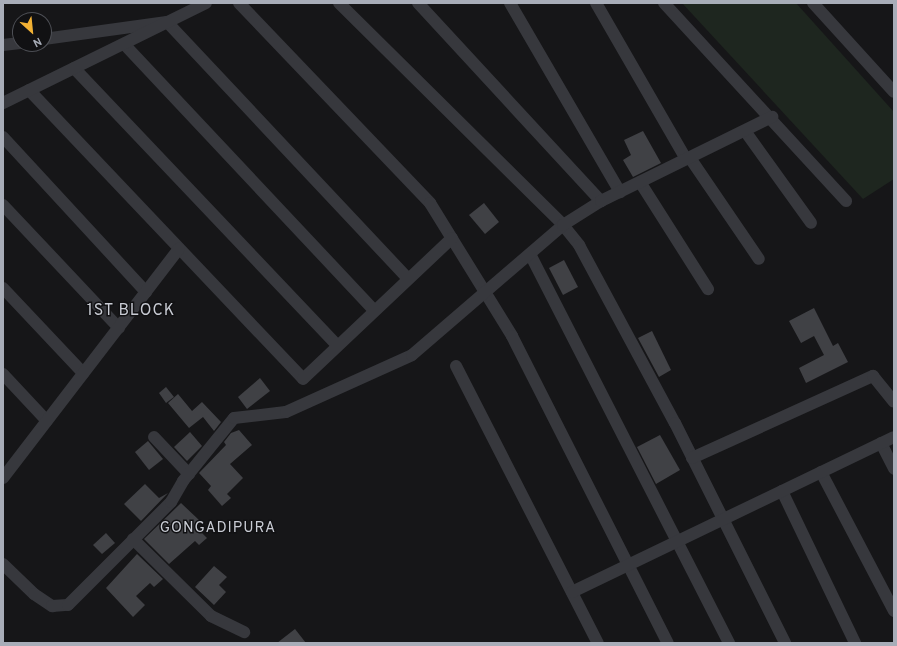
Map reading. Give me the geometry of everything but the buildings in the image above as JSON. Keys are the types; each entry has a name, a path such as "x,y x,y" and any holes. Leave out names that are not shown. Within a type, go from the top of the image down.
{"street":[{"path":"3,103 206,3"},
{"path":"239,3 430,203 486,291 630,564 668,643"},
{"path":"339,3 563,225 579,245 692,458 785,643"},
{"path":"418,3 601,201"},
{"path":"510,3 620,192"},
{"path":"596,3 688,158 759,260"},
{"path":"664,3 772,117 846,201"},
{"path":"813,3 894,92"},
{"path":"52,38 168,22"},
{"path":"168,22 408,279"},
{"path":"124,44 374,310"},
{"path":"74,68 338,345"},
{"path":"29,90 303,379 374,310 452,238"},
{"path":"3,564 34,594 52,606 68,605 171,502 189,474 234,418 286,412 412,355 563,225 601,201 772,117"},
{"path":"745,131 811,223"},
{"path":"3,138 146,292"},
{"path":"640,182 708,289"},
{"path":"3,205 119,328"},
{"path":"5,471 47,421 180,248"},
{"path":"530,254 729,643"},
{"path":"3,288 84,373"},
{"path":"456,366 598,643"},
{"path":"3,374 47,421"},
{"path":"692,458 873,376 894,402"},
{"path":"154,437 189,474"},
{"path":"572,592 894,437"},
{"path":"881,443 894,469"},
{"path":"821,472 894,610"},
{"path":"782,491 855,643"},
{"path":"133,539 211,616 244,632"}],"shaded area":[{"path":"682,3 796,3 894,112 894,179 863,199"}],"district":[{"name":"1ST BLOCK","path":"131,311"},
{"name":"GONGADIPURA","path":"218,529"}]}
